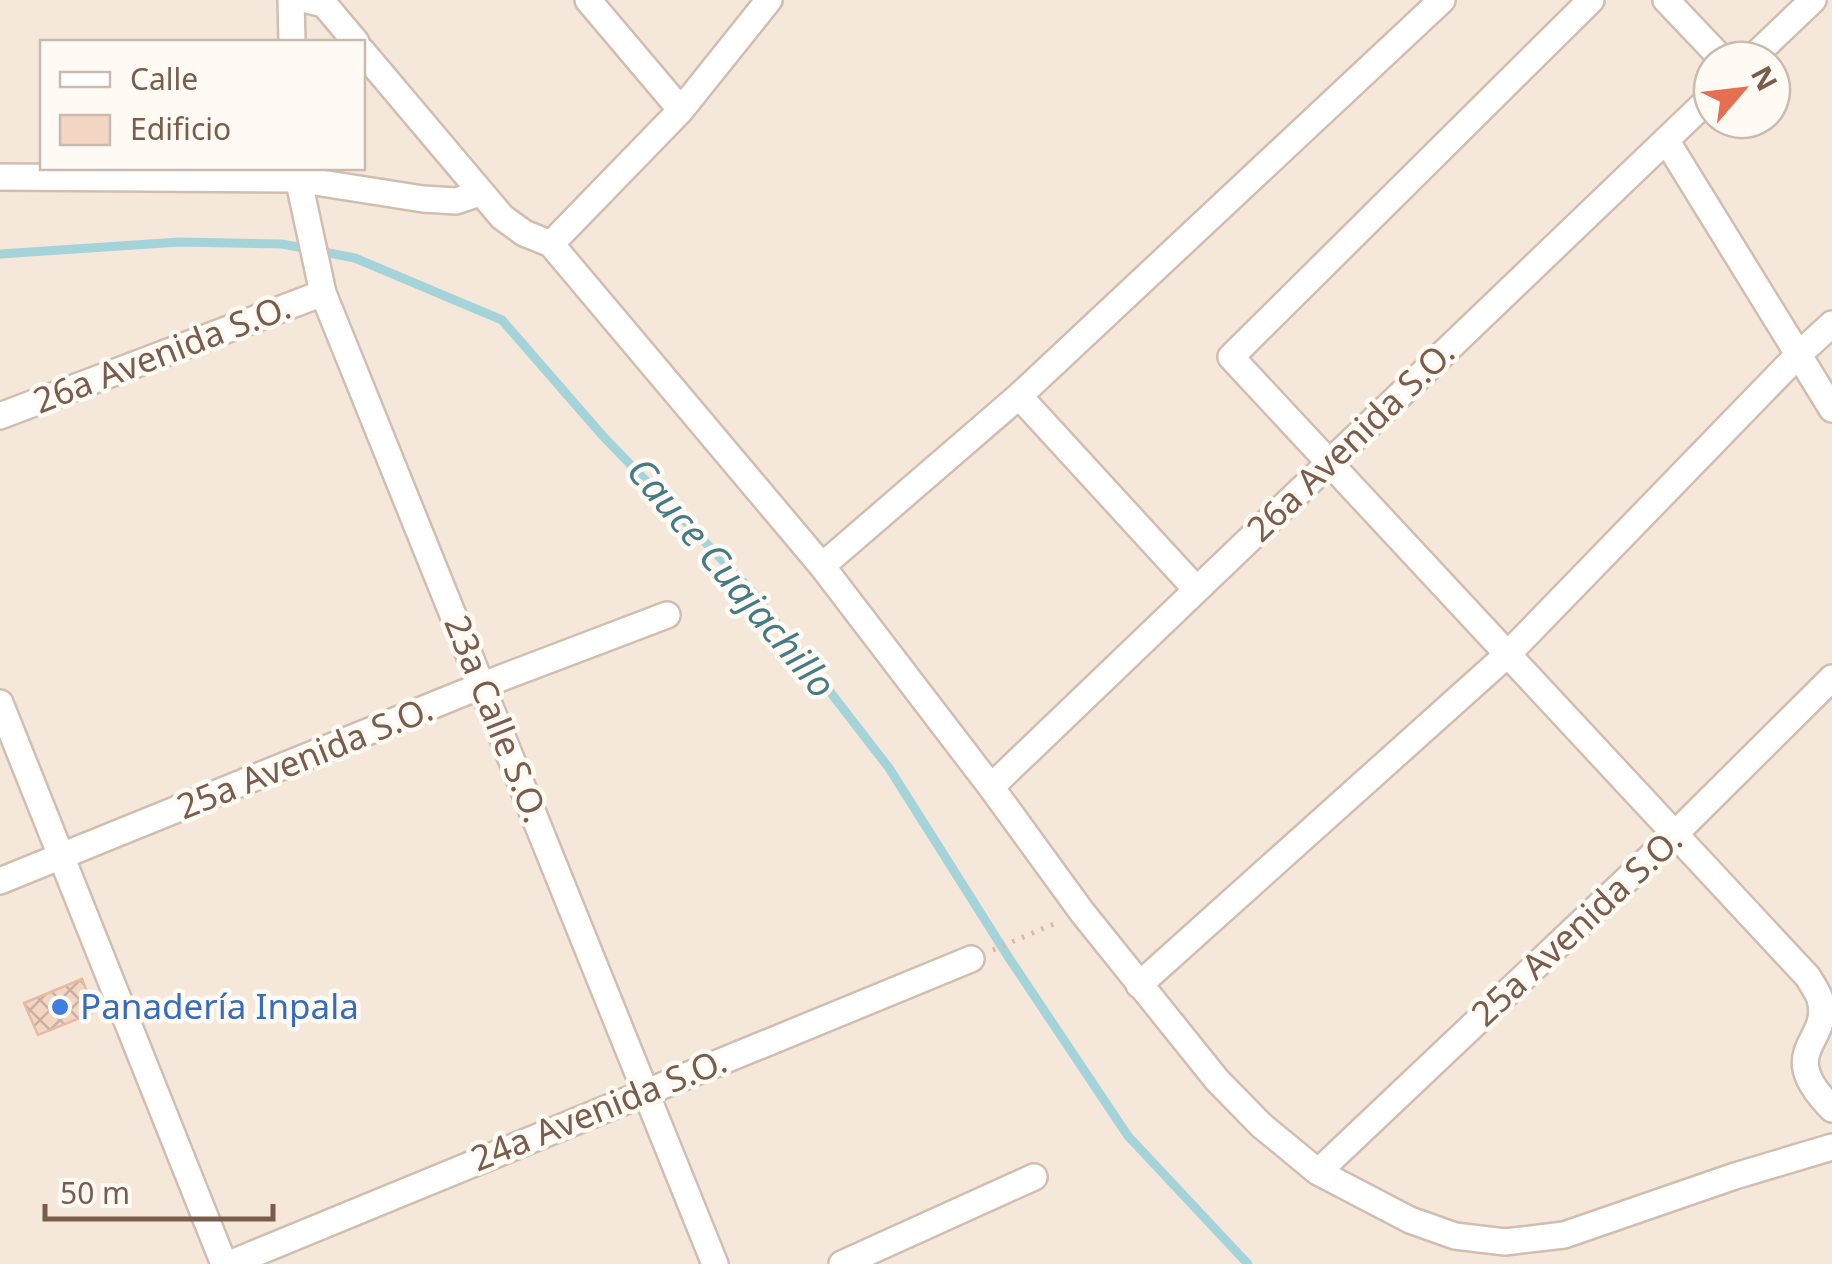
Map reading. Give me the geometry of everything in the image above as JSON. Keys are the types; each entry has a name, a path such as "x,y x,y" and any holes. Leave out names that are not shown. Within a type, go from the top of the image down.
{"street":[{"path":"291,0 292,40"},
{"path":"588,0 681,110"},
{"path":"551,244 681,110 768,0"},
{"path":"822,566 1019,396 1442,0"},
{"path":"1591,0 1231,357 1808,977 1821,1000 1819,1023 1806,1052 1805,1074 1832,1109"},
{"path":"1666,0 1704,40"},
{"path":"1771,40 1814,0"},
{"path":"320,1 354,40"},
{"path":"365,54 480,193 513,225 551,244 822,566 1139,985 1216,1080 1261,1125 1318,1172 1410,1220 1456,1236 1505,1242 1564,1235 1734,1176 1832,1147"},
{"name":"26a Avenida S.O.","path":"992,787 1692,115"},
{"path":"1666,140 1832,409"},
{"path":"0,177 296,173 423,199 456,201 480,193"},
{"name":"23a Calle S.O.","path":"296,173 321,281 715,1264"},
{"name":"26a Avenida S.O.","path":"0,416 321,281"},
{"path":"1139,985 1509,654 1832,324"},
{"path":"1019,396 1196,589"},
{"name":"25a Avenida S.O.","path":"0,881 667,615"},
{"name":"25a Avenida S.O.","path":"1318,1172 1676,834 1832,678"},
{"path":"0,703 226,1264"},
{"name":"24a Avenida S.O.","path":"226,1264 971,959"},
{"path":"842,1264 1034,1177"}],"path":[{"path":"971,959 1034,933"}],"shaded area":[{"path":"0,0 1832,0 1832,1264 0,1264"}],"building":[{"name":"Panadería Inpala","path":"82,979 95,1012 38,1035 24,1003"}],"waterway":[{"name":"Cauce Cuajachillo","path":"0,254 179,242 282,244 355,258 502,320 602,435 752,591 889,768 1128,1136 1248,1264"}],"place":[{"name":"Panadería Inpala","path":"60,1007"}]}
